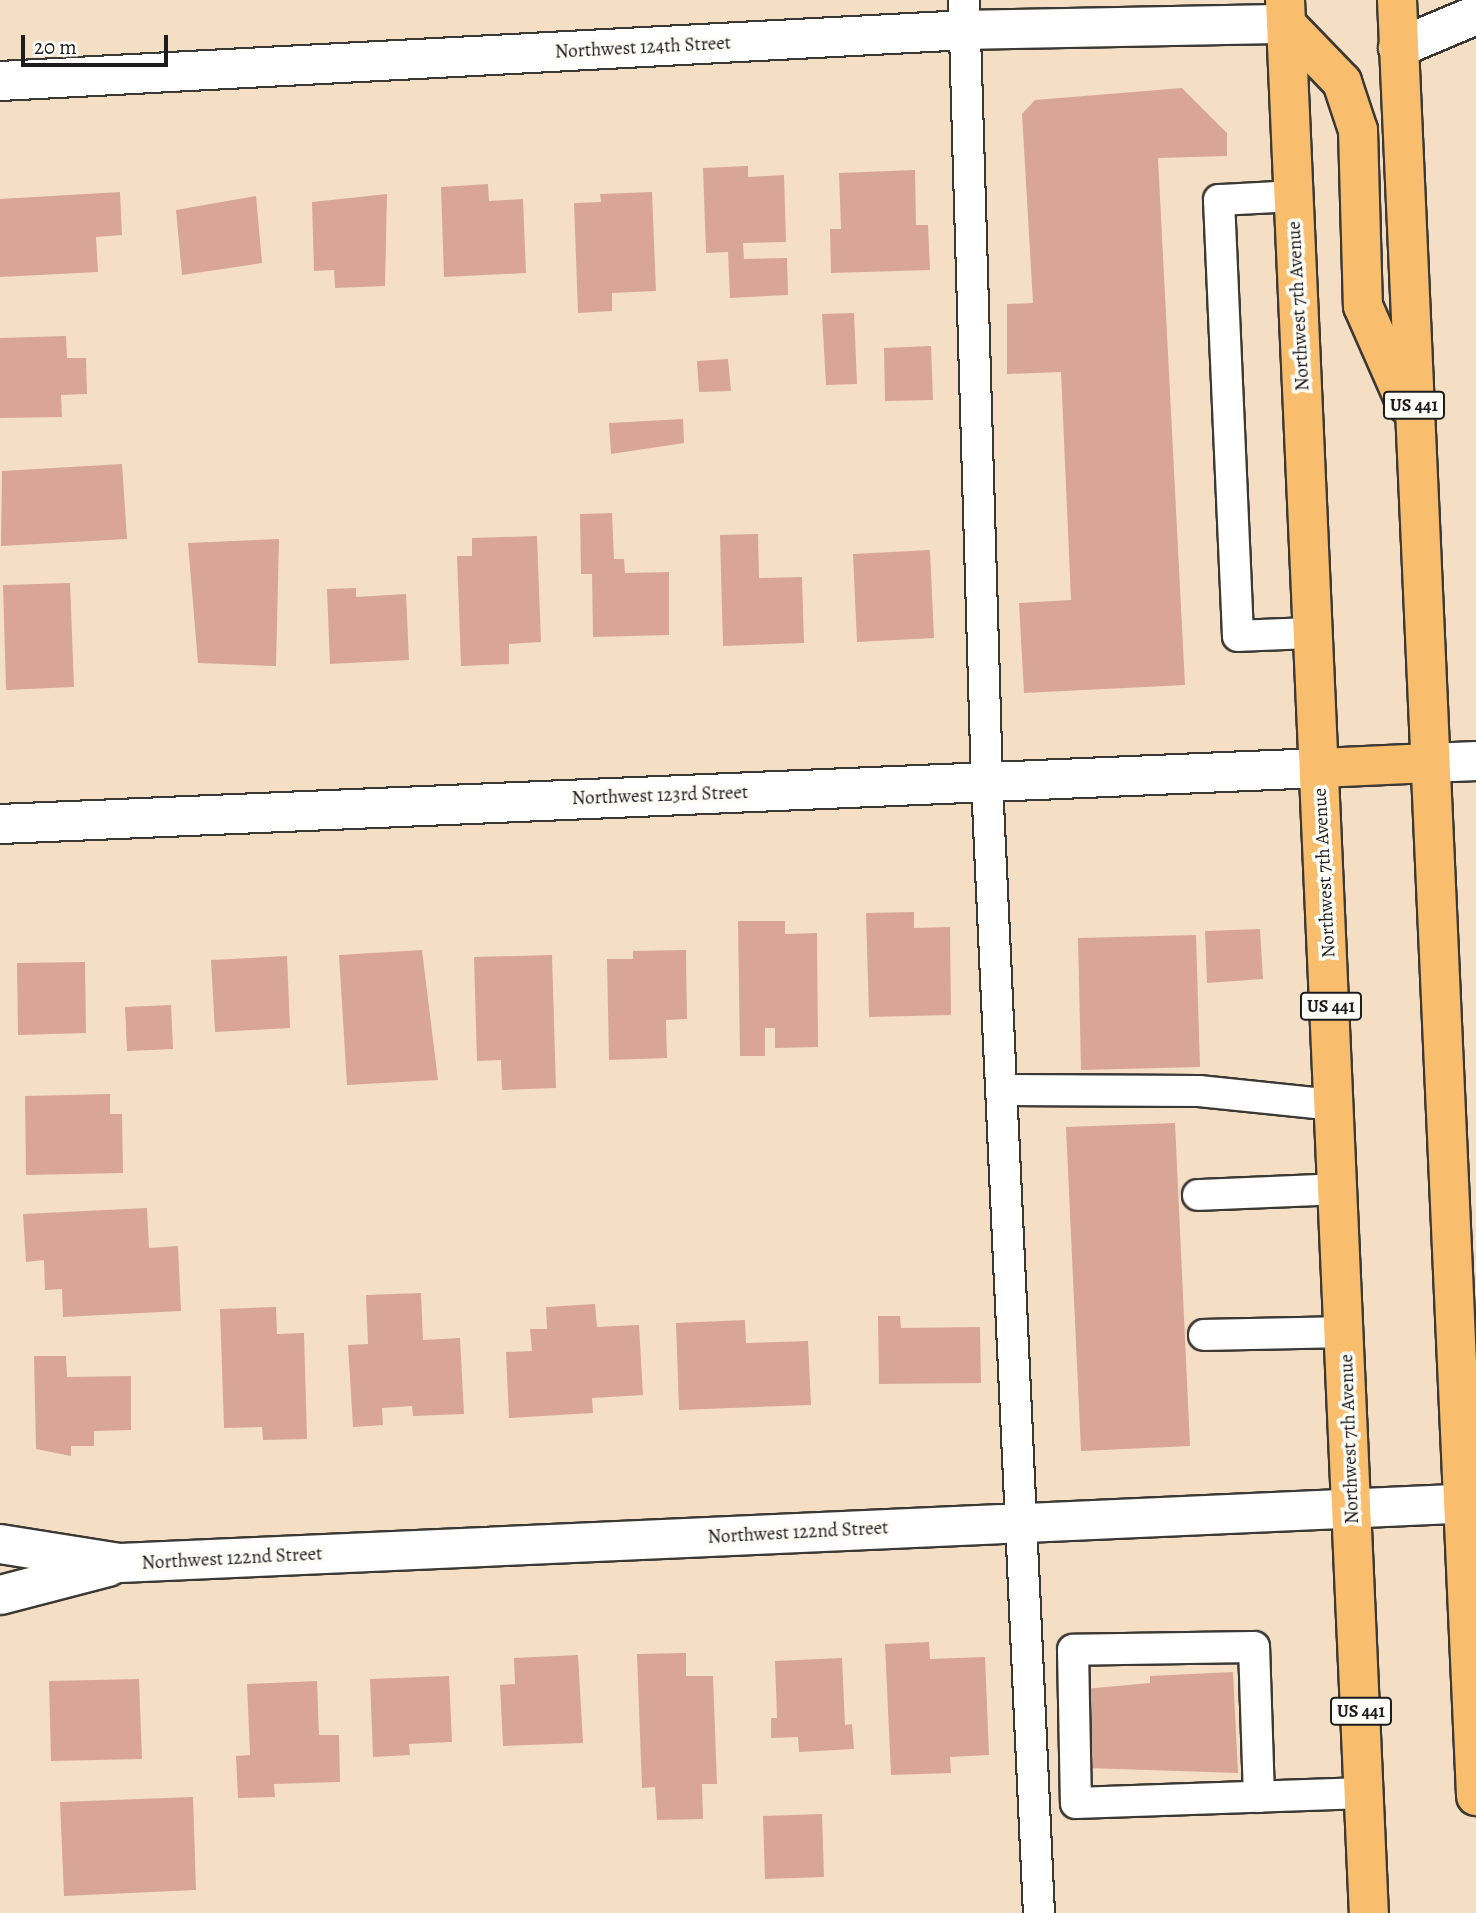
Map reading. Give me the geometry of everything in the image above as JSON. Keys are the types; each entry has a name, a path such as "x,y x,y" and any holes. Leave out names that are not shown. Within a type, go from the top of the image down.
{"main road":[{"name":"US 441","path":"1397,0 1430,763 1469,1504 1476,1796"},
{"name":"Northwest 7th Avenue","path":"1285,12 1346,1332 1369,1913"},
{"path":"1285,12 1342,82 1358,130 1363,306 1415,426"},
{"path":"1320,768 1430,763"}],"street":[{"name":"Northwest 124th Street","path":"0,81 965,15 1285,12"},
{"path":"1398,48 1476,15"},
{"path":"1430,763 1476,761"},
{"name":"Northwest 123rd Street","path":"0,824 1320,768"},
{"name":"Northwest 122nd Street","path":"0,1544 120,1563 1469,1504"},
{"name":"Northwest 122nd Street","path":"0,1595 120,1563"}],"lane":[{"path":"965,15 988,782 1025,1523 1039,1913"},
{"path":"1294,196 1219,200 1238,636 1314,632"},
{"path":"1004,1090 1199,1091 1335,1105"},
{"path":"1198,1195 1339,1189"},
{"path":"1204,1335 1346,1332"},
{"path":"1259,1797 1254,1647 1073,1650 1076,1803 1259,1797 1364,1793"}],"building":[{"path":"1182,88 1227,133 1227,156 1158,158 1185,685 1024,693 1019,603 1071,600 1061,372 1007,374 1007,304 1033,303 1022,114 1035,100"},
{"path":"748,166 748,177 784,175 786,242 743,243 744,259 787,258 788,295 730,298 728,252 706,253 703,168"},
{"path":"915,170 916,225 928,225 930,270 831,273 830,229 841,229 839,173"},
{"path":"488,184 489,201 523,199 526,273 444,277 441,187"},
{"path":"120,192 122,235 96,237 98,272 0,277 0,199"},
{"path":"652,192 656,291 612,293 612,311 578,313 574,203 601,202 600,194"},
{"path":"387,194 385,286 335,288 334,270 314,271 312,202"},
{"path":"256,196 262,263 182,275 176,210"},
{"path":"854,313 857,384 826,385 822,314"},
{"path":"66,336 67,358 86,358 87,394 61,395 62,417 0,418 0,338"},
{"path":"931,346 933,400 885,401 884,348"},
{"path":"728,359 731,391 699,392 697,361"},
{"path":"683,419 684,443 611,454 609,423"},
{"path":"122,464 127,539 1,546 2,471"},
{"path":"612,513 614,559 624,559 625,573 669,572 669,635 593,637 592,574 581,574 580,514"},
{"path":"758,534 759,578 802,577 804,643 723,646 720,535"},
{"path":"537,536 541,642 509,644 509,664 461,666 457,556 472,556 472,538"},
{"path":"279,539 276,666 198,663 188,543"},
{"path":"930,550 934,638 857,642 853,554"},
{"path":"70,583 74,687 6,690 3,585"},
{"path":"356,588 356,597 406,594 409,660 330,664 327,589"},
{"path":"914,912 914,928 950,927 951,1015 869,1017 866,913"},
{"path":"738,921 785,921 785,934 817,933 818,1047 775,1048 775,1028 765,1028 765,1056 740,1056"},
{"path":"1260,929 1263,979 1207,983 1205,931"},
{"path":"1196,935 1200,1067 1081,1070 1078,938"},
{"path":"422,950 438,1080 347,1085 339,955"},
{"path":"686,950 687,1019 666,1020 667,1058 609,1060 607,959 633,959 633,951"},
{"path":"552,955 556,1088 502,1090 501,1060 477,1061 474,957"},
{"path":"287,956 290,1028 215,1032 211,960"},
{"path":"85,962 86,1033 18,1035 17,963"},
{"path":"171,1005 173,1049 127,1051 125,1007"},
{"path":"110,1094 110,1114 122,1114 123,1173 26,1175 25,1096"},
{"path":"1175,1123 1190,1446 1081,1451 1066,1127"},
{"path":"147,1208 149,1248 178,1246 181,1311 63,1317 62,1289 45,1290 44,1260 26,1262 23,1214"},
{"path":"421,1293 423,1340 460,1338 464,1414 413,1416 412,1406 382,1408 383,1425 353,1427 348,1345 368,1344 366,1295"},
{"path":"595,1304 597,1327 639,1325 643,1395 592,1398 593,1413 509,1418 506,1352 532,1351 530,1329 547,1329 546,1307"},
{"path":"276,1307 277,1334 304,1333 307,1439 263,1440 262,1427 224,1428 220,1309"},
{"path":"878,1316 900,1316 901,1328 980,1327 981,1383 879,1384"},
{"path":"745,1320 746,1343 808,1341 811,1405 679,1410 676,1323"},
{"path":"34,1356 66,1356 67,1377 131,1376 131,1430 94,1431 94,1446 71,1446 71,1456 36,1449"},
{"path":"929,1642 930,1659 985,1657 989,1755 950,1757 951,1773 891,1775 885,1644"},
{"path":"686,1653 686,1676 713,1676 717,1784 702,1784 703,1819 657,1820 655,1787 642,1788 637,1654"},
{"path":"578,1655 583,1743 503,1746 500,1685 515,1684 514,1658"},
{"path":"842,1658 845,1725 852,1724 854,1749 799,1752 798,1737 771,1738 771,1718 777,1718 775,1661"},
{"path":"1233,1672 1238,1773 1087,1768 1084,1689 1150,1683 1150,1676"},
{"path":"449,1676 452,1742 409,1744 410,1755 373,1757 370,1679"},
{"path":"139,1679 142,1759 51,1761 49,1681"},
{"path":"317,1681 319,1735 339,1735 340,1782 274,1784 275,1797 238,1798 236,1756 250,1755 247,1684"},
{"path":"193,1797 196,1890 64,1896 60,1802"},
{"path":"822,1814 824,1877 765,1879 763,1816"}]}
